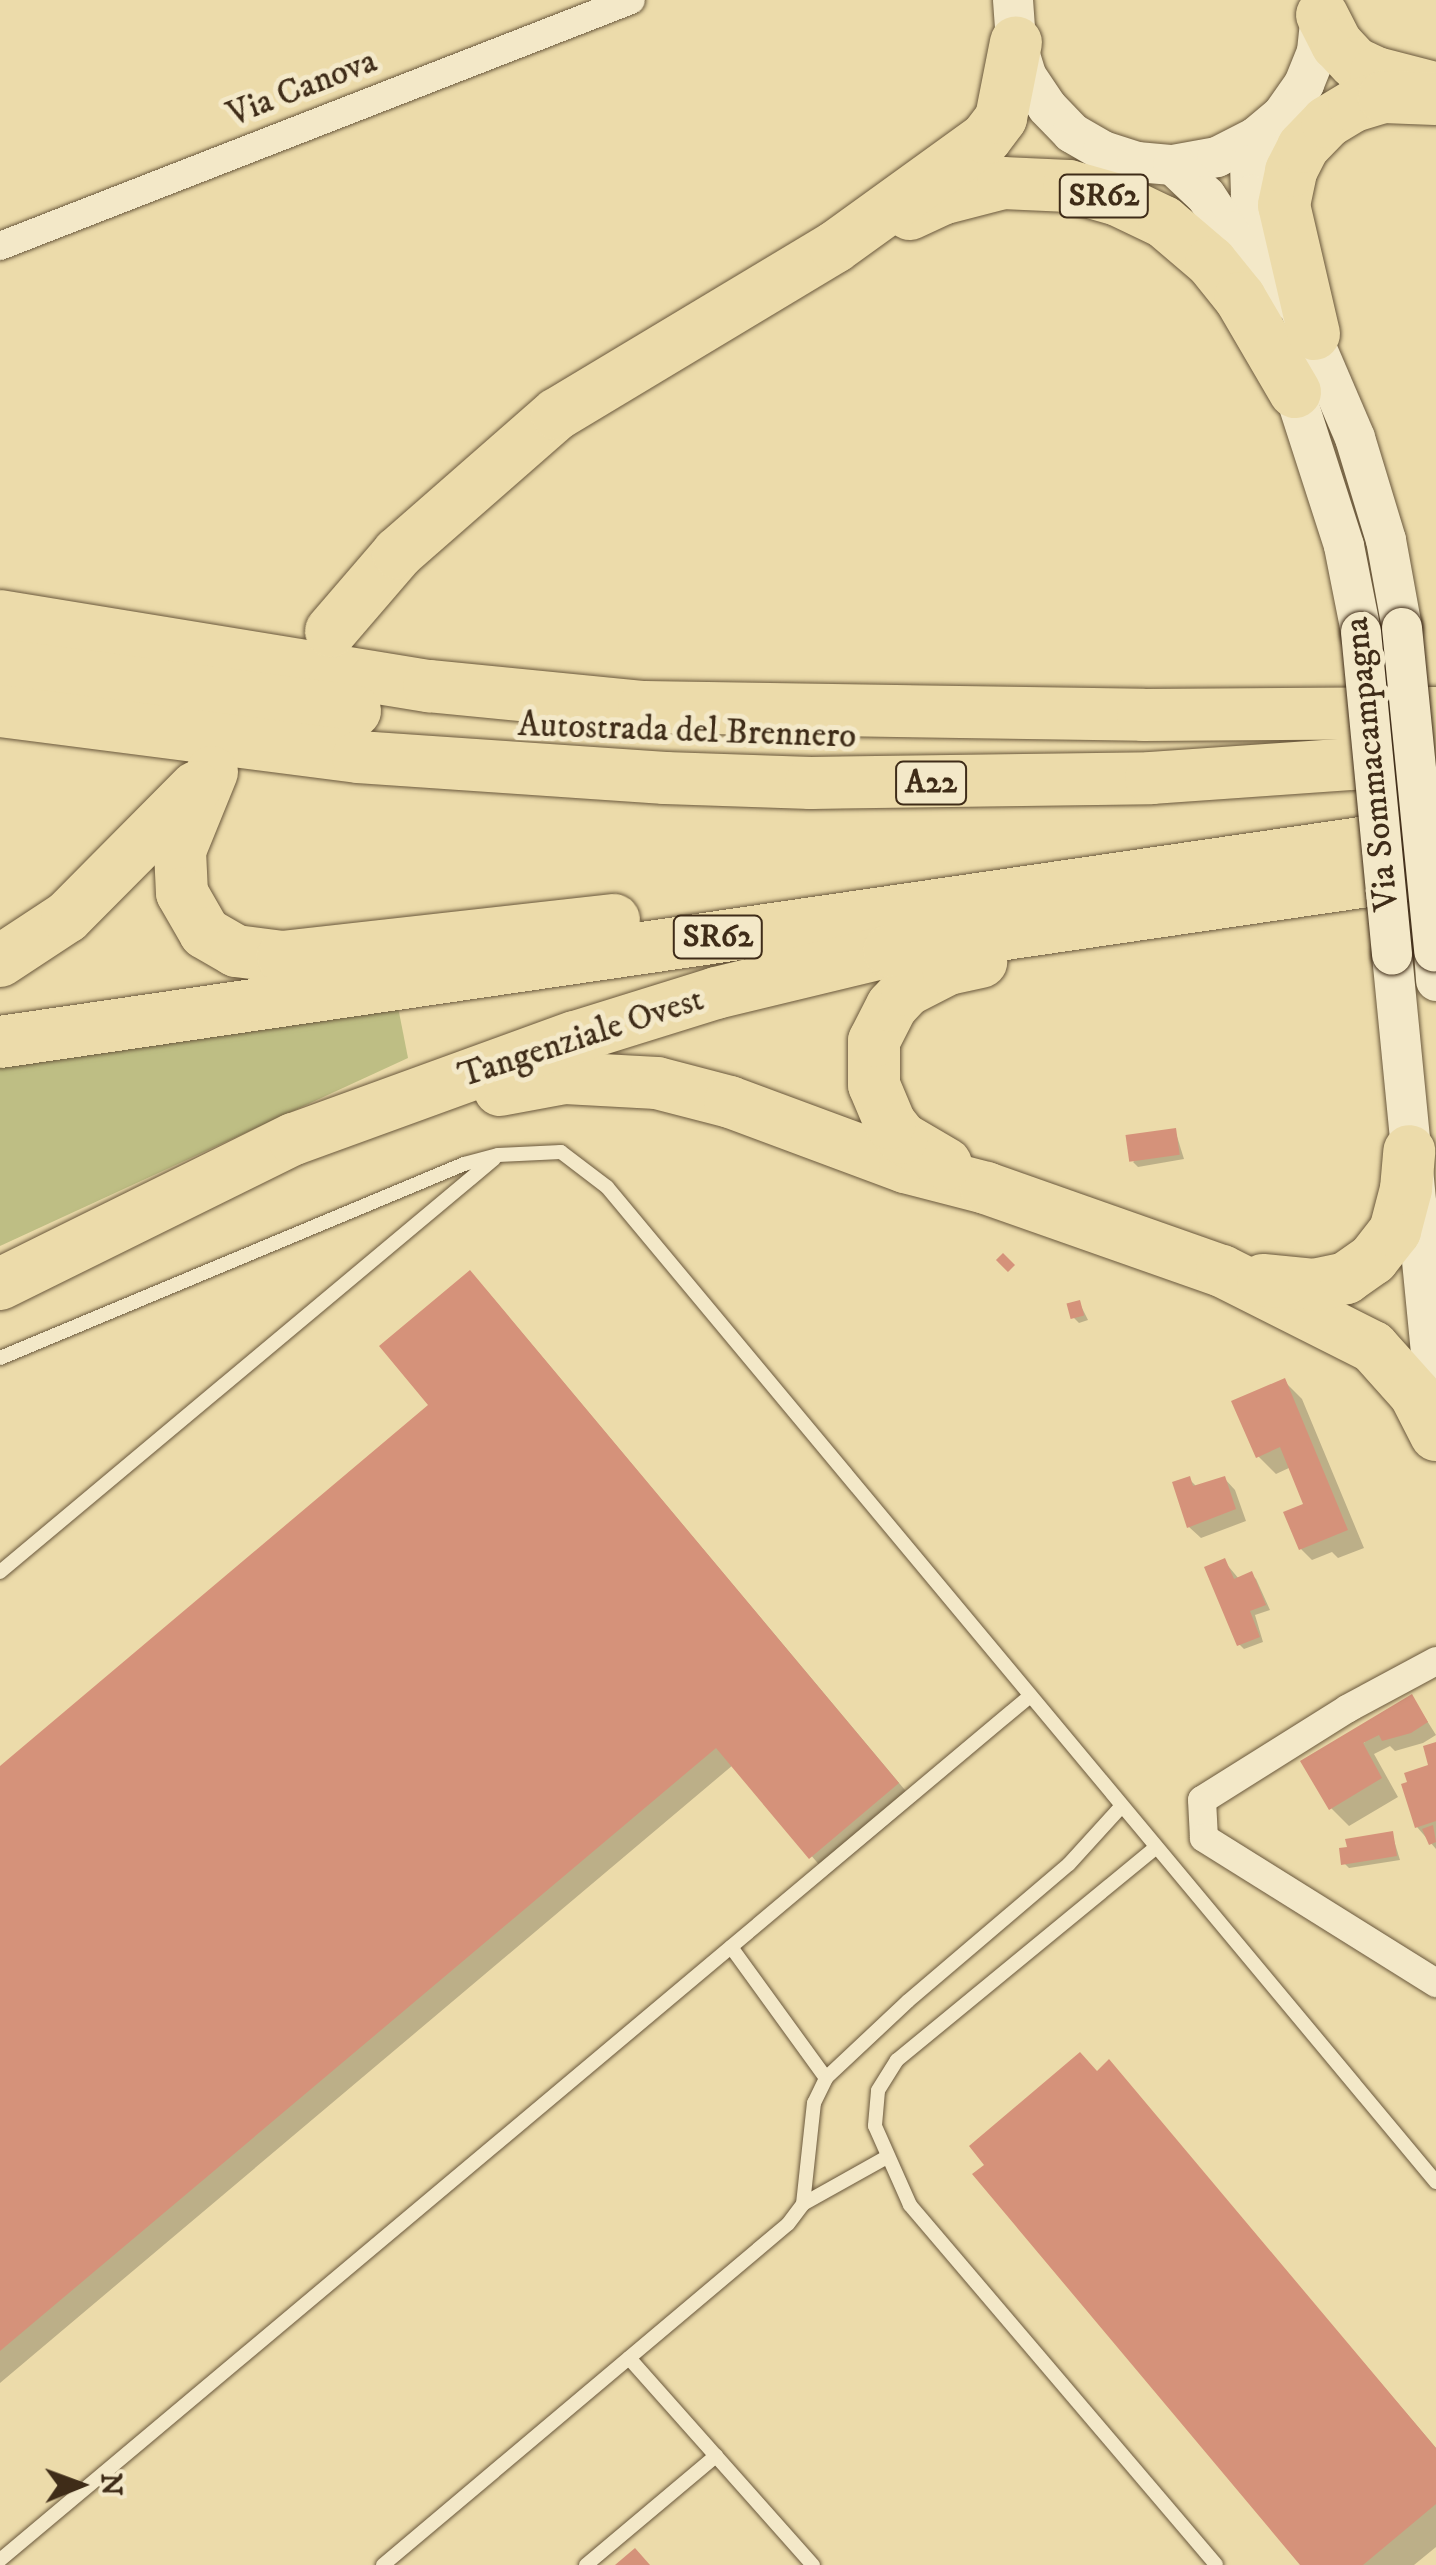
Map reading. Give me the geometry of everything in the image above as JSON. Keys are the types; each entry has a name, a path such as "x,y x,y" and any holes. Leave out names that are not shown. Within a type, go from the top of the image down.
{"highway":[{"path":"1322,8 1337,44 1355,63 1376,73 1436,89"},
{"name":"SR62","path":"331,631 398,553 557,414 835,247 986,138 1001,118 1012,12"},
{"path":"1314,334 1284,206 1290,171 1304,147 1327,122 1354,106 1384,97 1436,99"},
{"name":"SR62","path":"835,247 945,198 1003,183 1069,186 1118,200 1164,222 1211,262 1240,298 1295,392"},
{"path":"0,616 429,686 644,707 1143,715 1436,713"},
{"name":"Autostrada del Brennero","path":"0,664 426,719 611,732 1104,736 1436,713"},
{"name":"Autostrada del Brennero","path":"0,710 358,757 793,783 1151,778 1436,758"},
{"name":"SR62","path":"0,962 67,918 212,772 180,851 182,892 205,933 236,951 256,955 283,957 843,895 1079,881"},
{"name":"Tangenziale Ovest","path":"0,1042 523,968 1079,881 1436,832"},
{"name":"Tangenziale Ovest","path":"0,1284 294,1139 575,1037 716,994 889,952 1282,890 1436,872"},
{"name":"SR62","path":"986,1188 902,1138 880,1104 874,1085 874,1041 892,1006 907,990 948,969 1160,934 1282,890"},
{"name":"SR62","path":"294,1139 534,1083 594,1078 657,1083 716,1099 904,1168 986,1188 1222,1272 1373,1347 1415,1394 1436,1435"},
{"name":"SR62","path":"1222,1272 1294,1286 1332,1282 1360,1270 1395,1231 1406,1189 1409,1150"}],"street":[{"name":"Via Canova","path":"0,246 630,0"},
{"path":"1012,12 1028,76 1046,107 1072,133 1120,157 1173,165 1217,157 1256,137 1283,114 1304,84 1317,51 1322,8"},
{"name":"Via Sommacampagna","path":"1256,137 1250,166 1252,195 1356,438 1381,523 1402,628 1435,966"},
{"name":"Via Sommacampagna","path":"1173,165 1206,196 1229,231 1264,304 1344,546 1361,632 1436,1404"},
{"path":"1436,1661 1346,1710 1202,1800 1204,1838 1436,1983"}],"lane":[{"path":"0,1358 364,1204 498,1155 561,1152 607,1187 1154,1849 1436,2182"},
{"path":"0,1572 498,1155"},
{"path":"0,2560 1030,1696"},
{"path":"804,2204 814,2103 826,2078 1069,1864 1120,1808"},
{"path":"1154,1849 897,2060 878,2090 875,2126 910,2204 1216,2565"},
{"path":"731,1947 826,2078"},
{"path":"383,2565 788,2224 804,2204 887,2156"},
{"path":"629,2358 813,2565"},
{"path":"586,2565 716,2456"}],"green space":[{"path":"398,1007 408,1058 0,1246 0,1064"}],"building":[{"path":"1176,1128 1180,1155 1129,1162 1125,1135"},
{"path":"1003,1253 1015,1265 1008,1272 996,1260"},
{"path":"470,1270 899,1783 809,1859 716,1748 0,2351 0,1766 428,1405 379,1346"},
{"path":"1080,1300 1084,1315 1071,1319 1066,1304"},
{"path":"1285,1378 1348,1530 1299,1550 1283,1512 1303,1504 1280,1447 1256,1458 1231,1401"},
{"path":"1190,1476 1193,1486 1225,1476 1236,1509 1187,1528 1172,1482"},
{"path":"1225,1558 1234,1579 1252,1571 1266,1605 1250,1611 1260,1637 1237,1646 1204,1567"},
{"path":"1412,1694 1428,1722 1411,1733 1382,1741 1379,1735 1363,1743 1382,1778 1329,1810 1300,1761"},
{"path":"1436,1742 1436,1821 1415,1828 1401,1784 1407,1782 1404,1773 1428,1765 1423,1746"},
{"path":"1433,1825 1436,1842 1429,1845 1422,1829"},
{"path":"1393,1831 1397,1856 1341,1865 1339,1848 1347,1847 1345,1839"},
{"path":"1080,2052 1097,2071 1109,2059 1436,2448 1436,2504 1363,2565 1300,2565 972,2174 984,2165 969,2146"},
{"path":"635,2548 650,2565 615,2565"}]}
